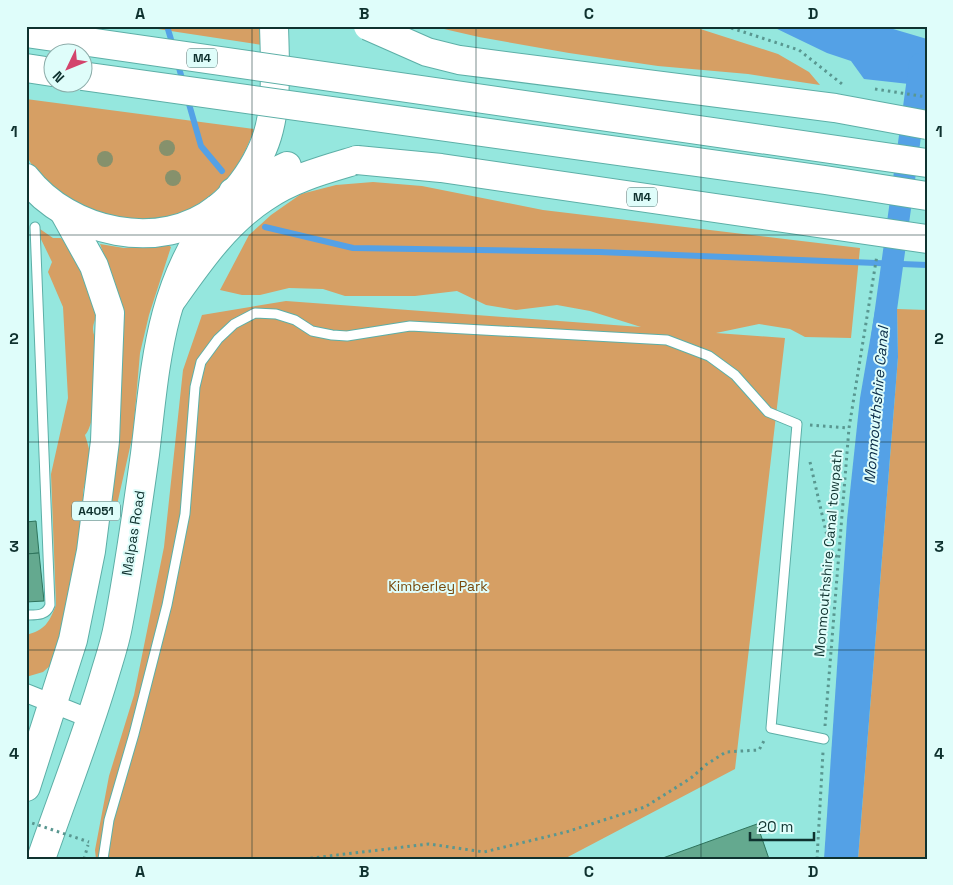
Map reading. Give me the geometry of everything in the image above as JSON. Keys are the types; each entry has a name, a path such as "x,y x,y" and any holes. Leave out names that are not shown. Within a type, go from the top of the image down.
{"main road":[{"name":"Malpas Road","path":"41,859 91,719 118,628 143,464 160,331 177,277 199,233 250,171 261,153 272,108 274,26"},
{"path":"368,26 427,52 459,60 835,108 927,125"},
{"name":"M4","path":"26,34 927,163"},
{"path":"26,68 42,70"},
{"path":"92,77 927,196"},
{"name":"M4","path":"226,200 293,163 321,157 441,168 927,239"},
{"path":"171,301 201,257 246,211 266,196 298,180 357,160"},
{"path":"26,178 47,201 64,212 115,231 136,233 175,228 195,221 226,200"},
{"name":"A4051","path":"26,787 73,640 91,551 105,441 110,313 94,266 64,212"}],"street":[{"path":"26,693 91,719"}],"lane":[{"path":"26,615 41,614 48,610 50,605 35,227"},
{"path":"104,859 108,820 142,708 168,605 185,514 194,386 202,362 218,339 234,324 256,313 276,314 295,320 312,331 347,336 410,326 666,340 709,356 735,375 768,412 799,425 771,728 824,739"}],"path":[{"path":"726,26 799,50 843,85"},
{"path":"869,88 927,97"},
{"name":"Monmouthshire Canal towpath","path":"817,859 824,739 849,428 878,250"},
{"path":"838,558 830,549 799,425 849,428"},
{"path":"304,859 429,844 484,852 566,832 645,808 726,752 759,750 771,728"},
{"path":"26,821 90,842 84,859"}],"green space":[{"path":"138,26 261,26 262,45"},
{"path":"431,26 691,26 778,54 809,72 820,85 748,74 658,66 569,53 479,37"},
{"path":"26,99 254,129 245,151 233,171 203,201 185,211 165,217 142,220 118,218 92,212 76,204 54,188 34,167 28,157 25,146"},
{"name":"Kimberley Park","path":"373,182 422,186 543,210 860,248 851,338 805,337 790,329 759,324 716,333 785,338 735,769 564,859 96,859 95,850 109,776 134,695 164,547 183,370 202,315 286,301 641,327 590,311 557,305 516,310 486,305 457,291 415,296 345,296 323,289 289,288 260,295 242,295 220,290 249,235 271,215 301,194 336,185"},
{"path":"40,229 53,238 61,238 73,251 98,310 93,329 97,353 97,378 95,406 85,435 90,459 83,490 86,505 63,626 52,664 43,672 26,677 26,635 38,631 46,625 56,605 51,474 68,398 63,307 48,272 52,262 38,233"},
{"path":"100,244 124,248 167,244 171,247 149,315 140,353 133,434 114,518 109,517 121,312 118,293"},
{"path":"897,309 927,310 927,859 858,859 898,357"}],"water":[{"path":"771,26 883,26 927,39 927,86 864,79 851,61 827,53"},
{"path":"897,309 898,357 858,859 824,859 847,520 860,398 875,311"}],"building":[{"path":"36,521 39,553 26,554 26,522"},
{"path":"39,553 44,601 26,602 26,554"},
{"path":"757,824 769,859 660,859"}],"waterway":[{"path":"167,26 173,46"},
{"path":"177,61 183,82"},
{"name":"Monmouthshire Canal","path":"882,338 920,64"},
{"path":"187,97 201,146 222,171"},
{"path":"265,227 353,248 599,252 927,265"}]}
